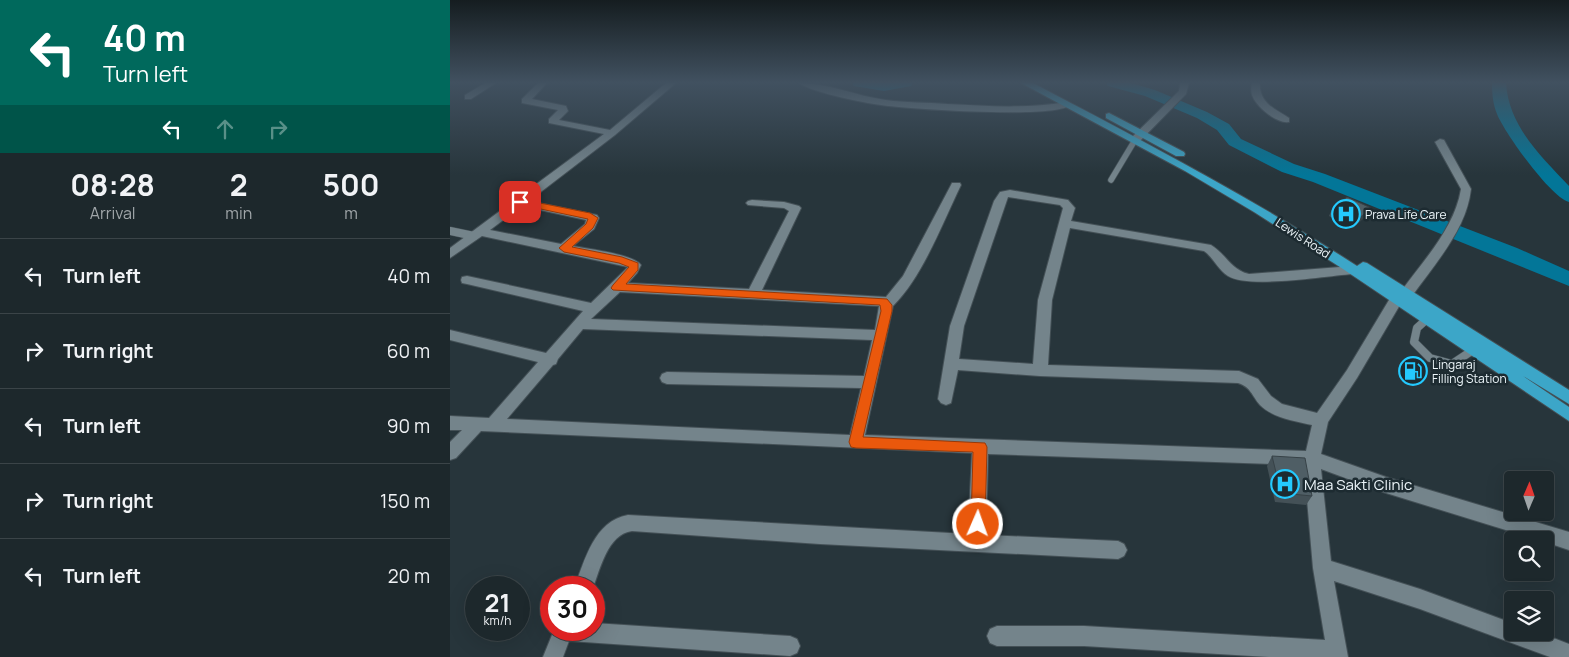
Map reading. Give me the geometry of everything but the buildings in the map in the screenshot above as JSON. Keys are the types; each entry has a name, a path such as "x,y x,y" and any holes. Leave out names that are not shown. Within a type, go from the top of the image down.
{"main road":[{"name":"Lewis Road","path":"1091,114 1236,186 1509,366 1569,415"},
{"name":"Lewis Road","path":"1138,136 1353,270 1402,296 1427,319 1473,350 1509,366 1569,398"}],"street":[{"path":"561,114 552,121 612,133"},
{"path":"450,254 636,114"},
{"path":"1138,136 1162,114"},
{"path":"1277,114 1286,120"},
{"path":"997,636 1084,636 1338,654 1322,568 1312,458 1321,420 1402,296 1442,242 1460,213 1467,194 1466,189 1440,142"},
{"path":"856,442 881,336 886,305 900,291 909,277 956,185"},
{"path":"946,399 957,326 1004,194 1010,193 1064,202 1069,208 1045,300 1040,370"},
{"path":"520,202 593,218 590,226 564,248"},
{"path":"752,203 784,205 795,208 753,295"},
{"path":"1065,224 1207,248 1214,251 1229,272 1236,276 1249,278 1353,270"},
{"path":"450,453 485,425 551,360 593,308 617,288 633,270 635,265 622,260 564,248 477,234"},
{"path":"467,280 593,308"},
{"path":"617,288 874,300 883,301 886,305"},
{"path":"580,324 881,336"},
{"path":"453,340 551,360"},
{"path":"950,364 1040,370 1239,377 1250,380 1258,386 1265,399 1277,408 1321,420"},
{"path":"667,378 869,382"},
{"path":"450,423 856,442 1312,458 1386,485 1569,541"},
{"path":"977,543 980,447"},
{"path":"588,576 609,534 619,526 634,522 820,535 1118,550"},
{"path":"1322,568 1420,599 1569,654"},
{"path":"605,633 790,646"},
{"path":"553,657 560,641"}],"lane":[{"path":"1111,180 1138,136"},
{"path":"450,231 477,234"},
{"path":"1427,319 1418,328 1414,342 1421,352 1429,358 1452,364 1473,350"}],"waterway":[{"path":"1199,114 1223,127 1235,142 1288,168 1319,178 1510,253 1569,279"},
{"path":"1505,114 1513,130 1534,159 1569,197"}],"place":[{"name":"Prava Life Care","path":"1346,214"},
{"name":"Lingaraj Filling Station","path":"1413,371"},
{"name":"Maa Sakti Clinic","path":"1285,484"}],"route":[{"path":"520,202 593,218 590,226 564,248 622,260 635,265 633,270 617,288 883,301 886,305 886,311 856,442 980,447 978,524"}]}
